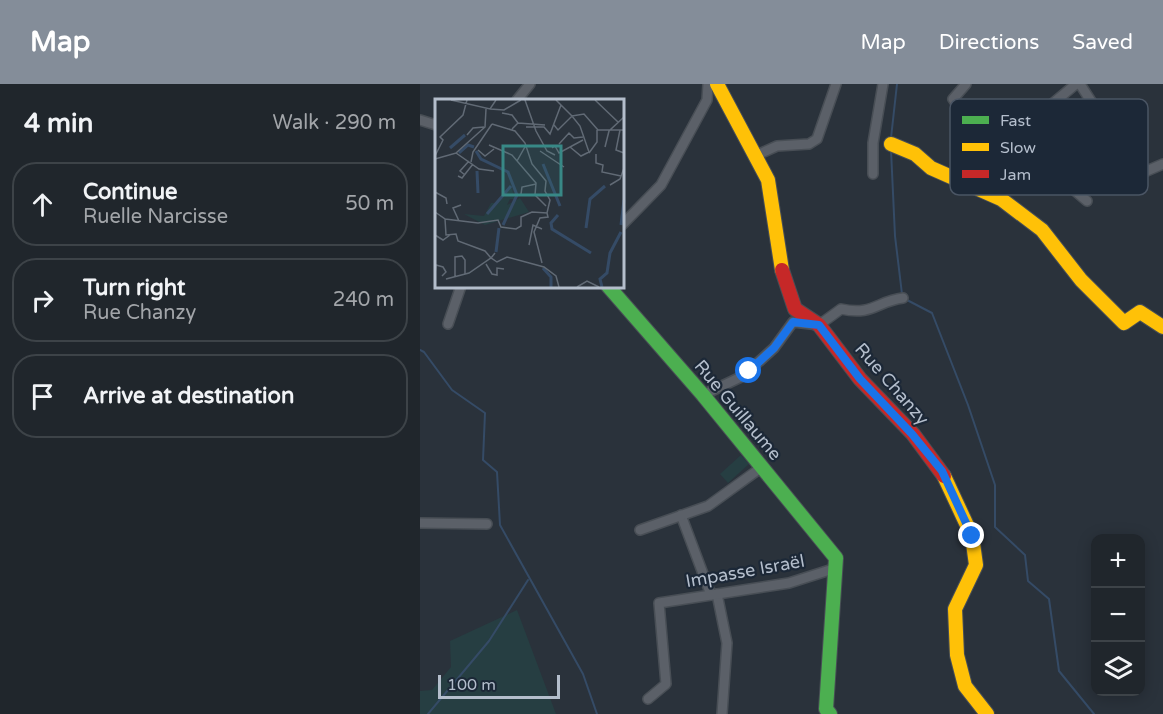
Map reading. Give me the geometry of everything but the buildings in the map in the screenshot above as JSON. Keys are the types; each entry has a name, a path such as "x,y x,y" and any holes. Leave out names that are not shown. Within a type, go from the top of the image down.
{"street":[{"path":"518,99 530,84"},
{"path":"624,223 661,185 707,100 708,84"},
{"name":"Rue Chanzy","path":"717,84 757,155 768,180 783,273 795,309 819,325 860,379 912,434 942,471 972,536 976,565 955,609 957,656 965,686 987,714"},
{"path":"757,155 777,146 809,144 817,139 836,84"},
{"path":"873,174 873,142 883,84"},
{"path":"953,99 966,84"},
{"path":"1059,99 1078,84 1090,99"},
{"path":"420,120 435,125"},
{"path":"891,144 915,154 931,168 950,176"},
{"path":"1148,170 1163,164"},
{"path":"992,195 1001,199 1042,230 1081,280 1124,323 1140,312 1163,327"},
{"path":"1080,195 1087,201"},
{"path":"448,324 460,288"},
{"name":"Rue Guillaume","path":"610,288 703,394 762,466 836,563"},
{"path":"703,394 743,376 774,348 793,322 819,325 841,309 853,312 873,311 893,300 903,298"},
{"path":"640,530 708,506 762,466"},
{"path":"681,515 714,595 727,643 722,714"},
{"path":"420,523 487,524"},
{"path":"830,714 826,709 836,563"},
{"name":"Impasse Israël","path":"648,699 666,684 659,603 789,583 836,563"}],"green space":[{"path":"741,455 749,464 728,483 720,474"},
{"path":"517,610 556,714 420,714 420,691 432,690 451,667 450,641"}],"waterway":[{"path":"891,138 897,84"},
{"path":"891,150 895,236 902,294"},
{"path":"907,300 932,313 968,405 995,485 995,527 1025,555 1028,581 1049,599 1059,671 1094,714"},
{"path":"420,350 424,352 452,390 485,413 483,460 497,472 500,525 583,674 597,714"},
{"path":"428,714 489,641 528,580"}],"traffic: fast":[{"path":"610,288 703,395 836,558 826,709 830,714"}],"traffic: slow":[{"path":"717,84 768,180 782,270"},
{"path":"891,144 915,154 931,168 950,176"},
{"path":"992,195 1001,199 1042,230 1081,280 1124,323 1140,312 1163,327"},
{"path":"944,476 972,536 976,565 955,609 957,655 965,686 987,714"}],"traffic: jam":[{"path":"782,270 795,309 819,325 860,379 913,434 944,476"}],"route":[{"path":"749,371 774,348 793,322 819,325 860,379 912,434 942,471 972,536"}]}
